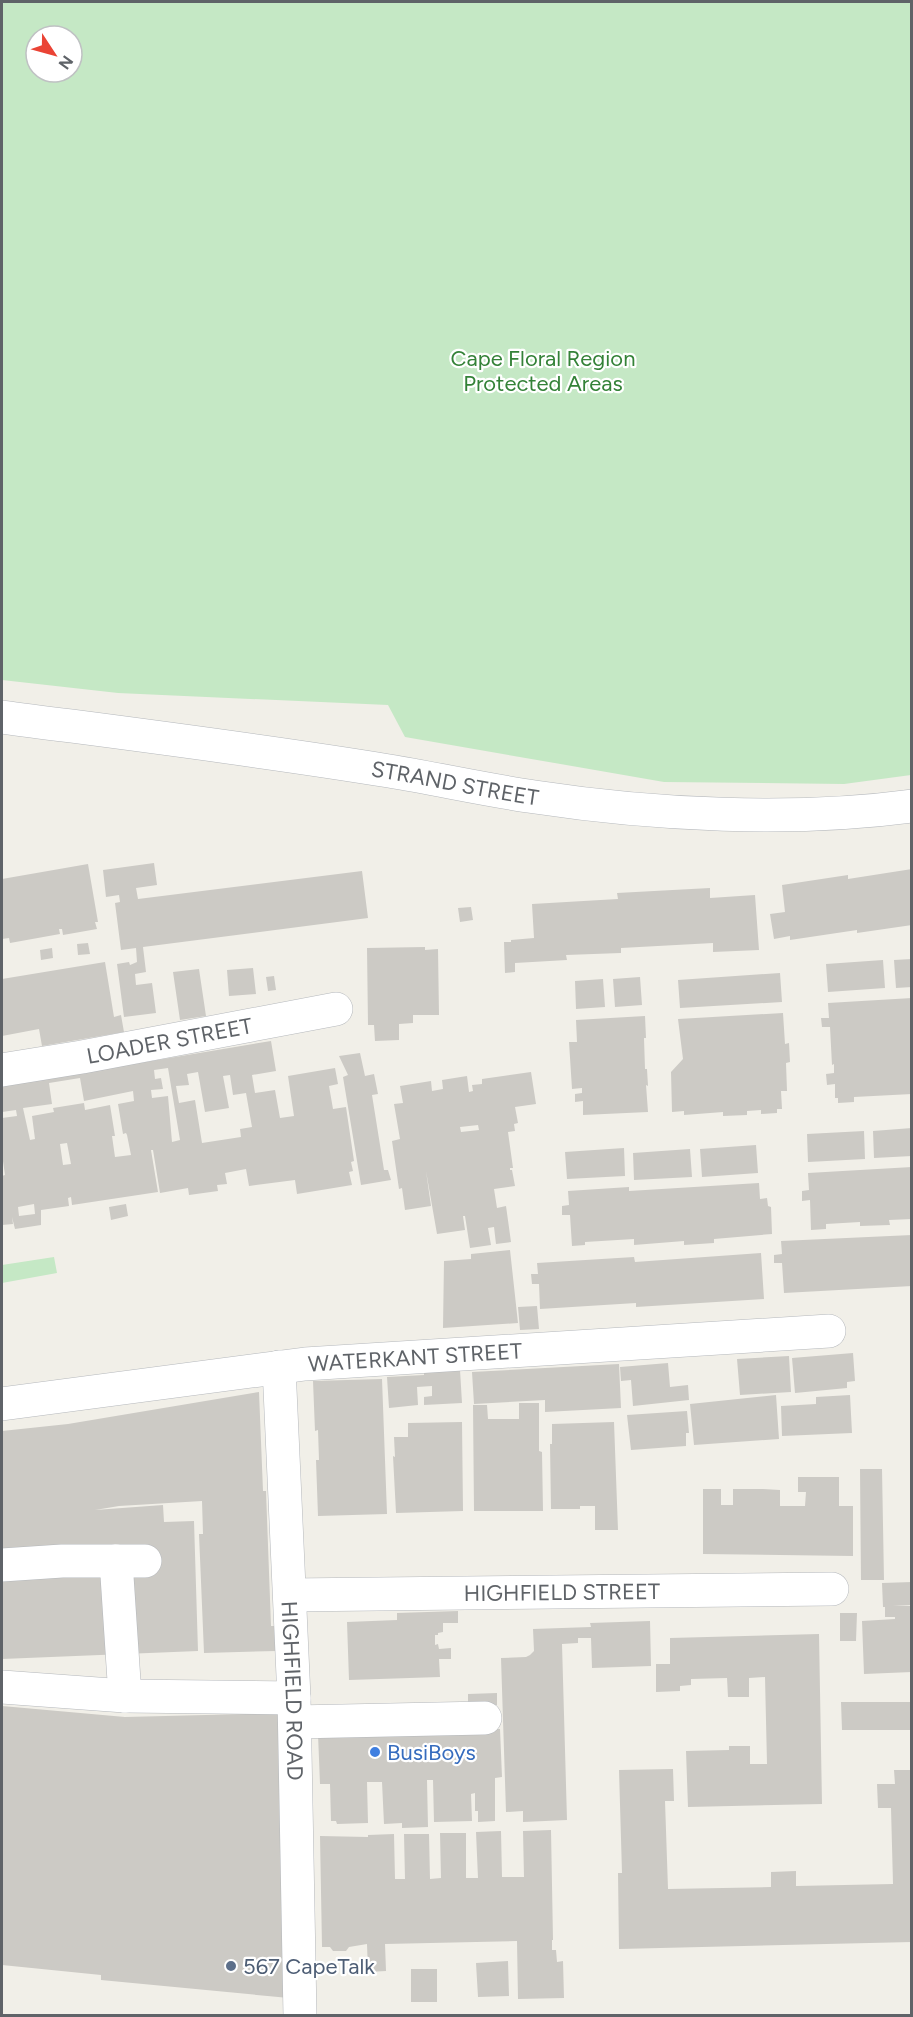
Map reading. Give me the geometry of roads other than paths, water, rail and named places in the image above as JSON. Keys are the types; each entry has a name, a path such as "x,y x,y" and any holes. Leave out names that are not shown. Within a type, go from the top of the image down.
{"street":[{"name":"STRAND STREET","path":"2,717 201,743 390,771 536,797 617,806 680,811 804,814 842,813 912,806"},
{"name":"LOADER STREET","path":"2,1070 336,1009"},
{"name":"WATERKANT STREET","path":"2,1404 279,1367 829,1331"},
{"name":"HIGHFIELD ROAD","path":"279,1367 295,1710 300,2016"},
{"path":"2,1565 62,1561 131,1561 125,1696"},
{"name":"HIGHFIELD STREET","path":"290,1595 832,1588"},
{"path":"2,1687 295,1710 485,1718"}],"place":[{"name":"BusiBoys","path":"375,1752"},
{"name":"567 CapeTalk","path":"231,1966"}],"park label":[{"name":"Cape Floral Region Protected Areas","path":"543,370"}]}
